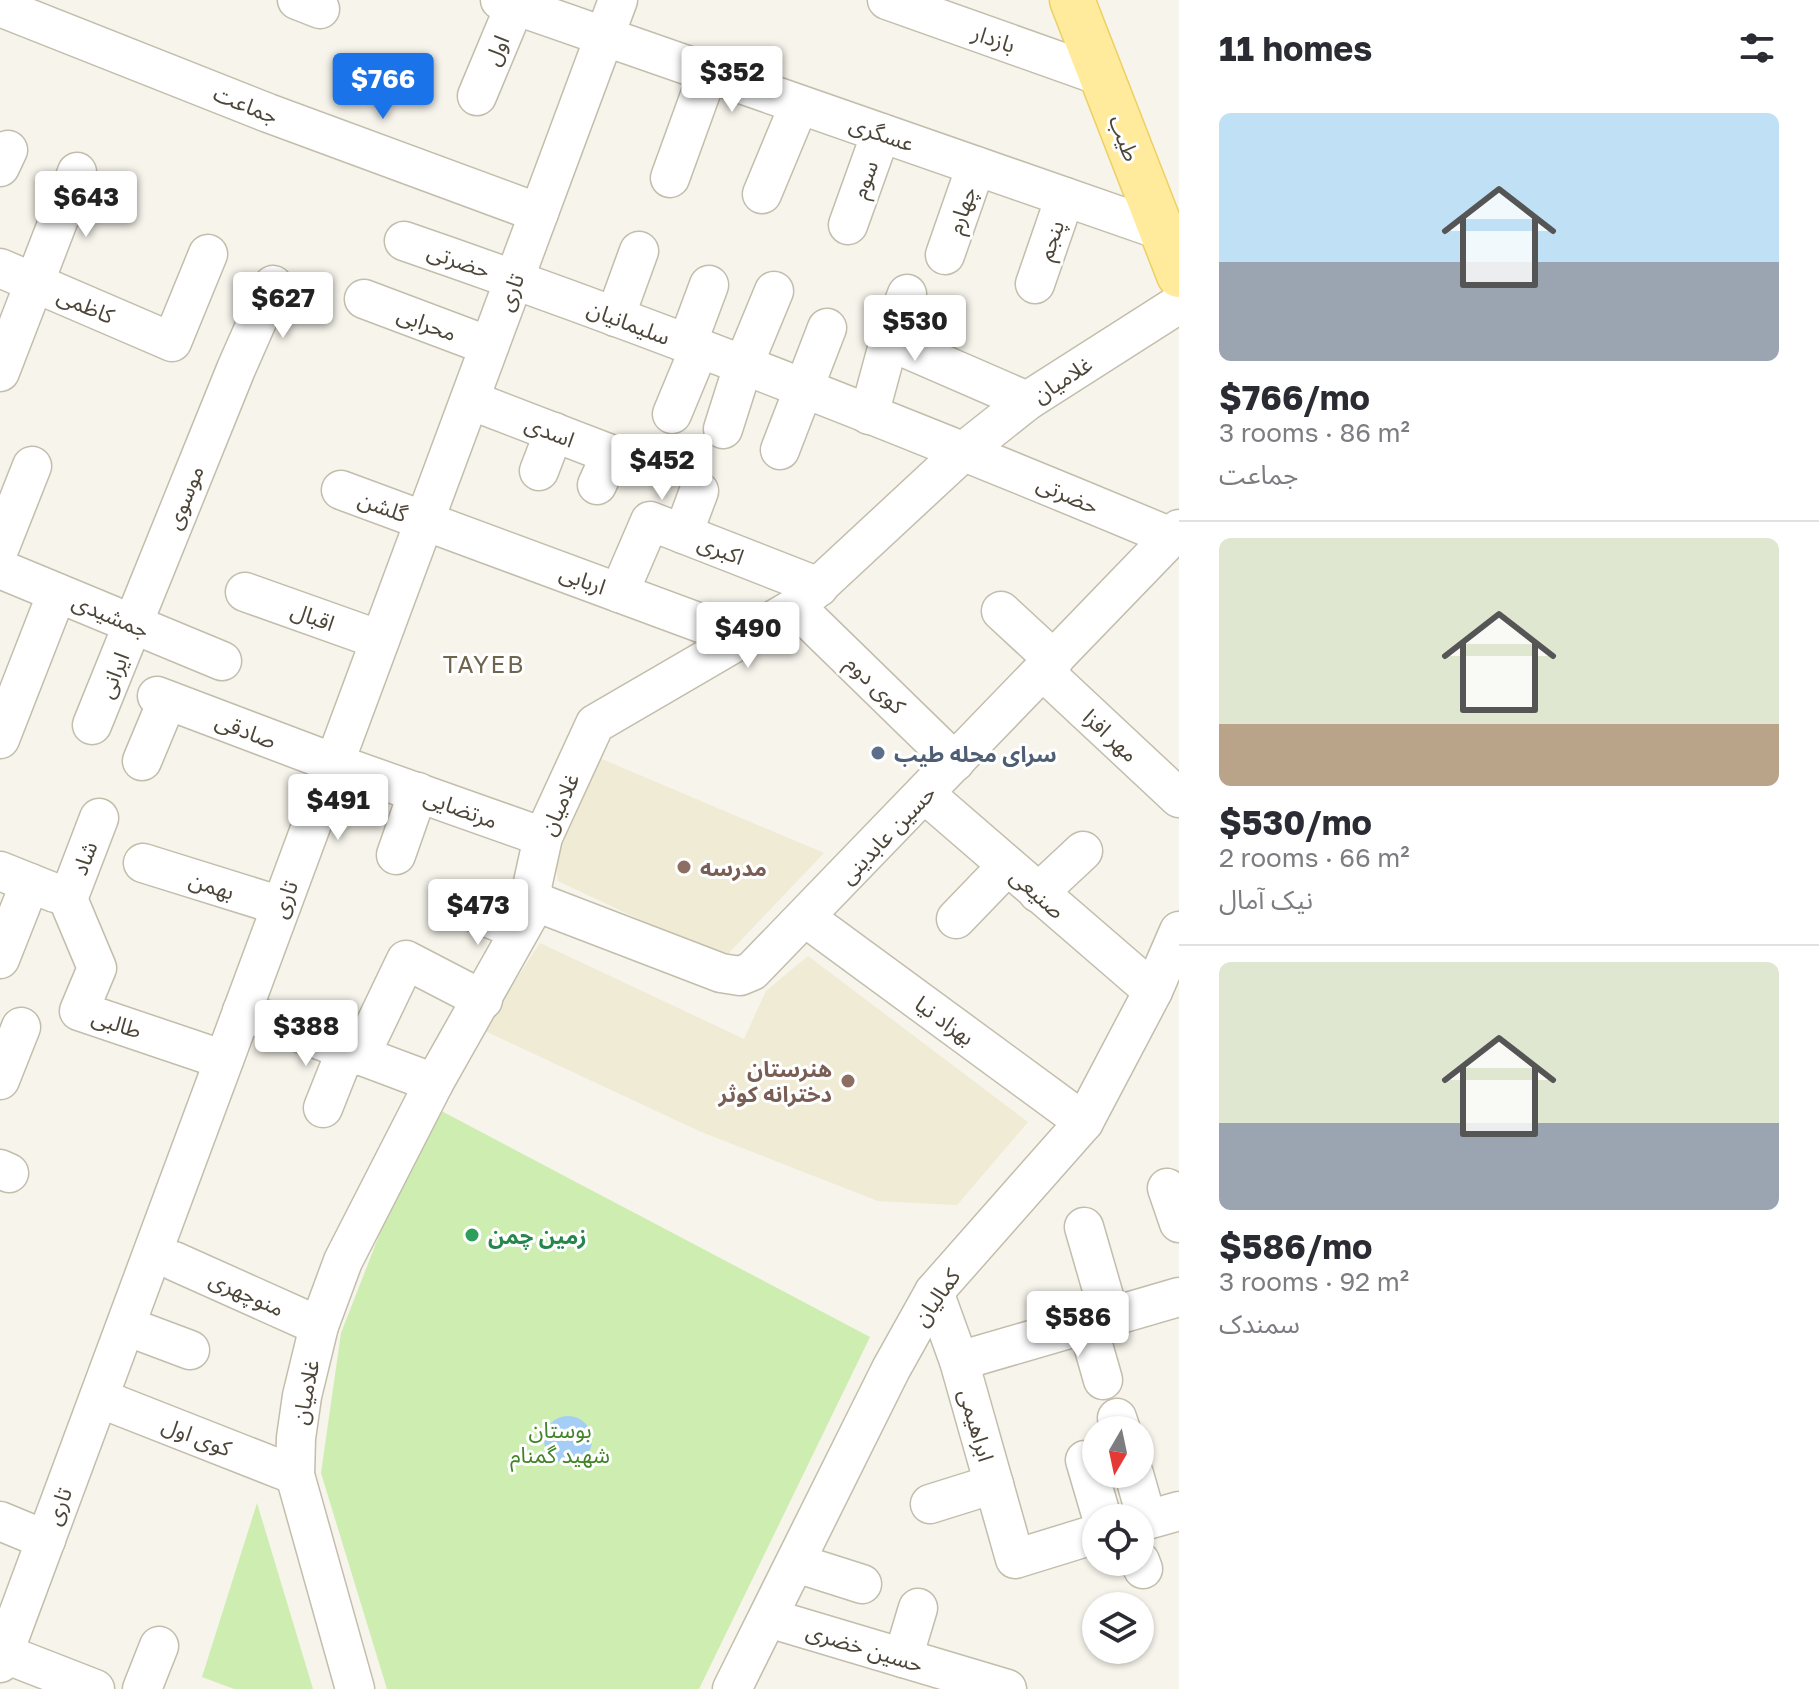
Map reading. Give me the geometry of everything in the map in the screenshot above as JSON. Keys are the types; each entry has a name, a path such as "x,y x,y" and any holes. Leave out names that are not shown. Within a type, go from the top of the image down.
{"main road":[{"name":"طیب","path":"1072,0 1179,275"}],"street":[{"name":"تاری","path":"1,1656 618,0"},
{"name":"بازدار","path":"887,0 1101,76"},
{"name":"عسگری","path":"507,2 1160,230"},
{"name":"اول","path":"477,96 507,2"},
{"name":"جماعت","path":"0,7 268,113 539,213"},
{"path":"670,178 708,73"},
{"path":"762,194 799,105"},
{"name":"سوم","path":"848,225 881,133"},
{"name":"چهارم","path":"945,255 976,166"},
{"path":"0,372 77,172"},
{"name":"پنجم","path":"1035,284 1065,197"},
{"name":"حضرتی","path":"404,241 515,279"},
{"path":"615,317 639,251"},
{"name":"کاظمی","path":"0,268 172,342 208,254"},
{"name":"سلیمانیان","path":"515,279 964,451"},
{"name":"موسوی","path":"133,625 273,285"},
{"path":"672,414 709,285"},
{"path":"723,429 743,366 774,291"},
{"path":"869,415 889,341 907,294"},
{"name":"محرابی","path":"364,299 489,346"},
{"name":"غلامیان","path":"355,1689 295,1475 302,1396 319,1326 343,1261 434,1083 528,916 543,837 595,724 808,597 964,451 1027,401 1179,304"},
{"path":"780,450 827,328"},
{"path":"889,341 1027,401"},
{"name":"اسدی","path":"470,400 554,432 613,467"},
{"path":"539,471 554,432"},
{"name":"حضرتی","path":"964,451 1175,533"},
{"path":"3,573 32,466"},
{"name":"گلشن","path":"341,490 425,521"},
{"path":"683,534 699,491"},
{"name":"اربابی","path":"425,521 741,638"},
{"name":"اکبری","path":"619,593 650,521 683,534 808,597"},
{"name":"حسین عابدینی","path":"528,916 721,973 740,976 752,971 1175,533"},
{"name":"جمشیدی","path":"3,573 222,661"},
{"name":"اقبال","path":"245,592 380,640"},
{"path":"0,739 57,593"},
{"name":"کوی دوم","path":"808,597 955,762"},
{"path":"1001,611 1048,666"},
{"name":"ایرانی","path":"92,725 133,625"},
{"name":"مهر افزا","path":"1048,666 1179,798"},
{"name":"صادقی","path":"142,761 162,698 334,763"},
{"name":"مرتضایی","path":"334,763 543,837"},
{"path":"396,855 418,792"},
{"name":"صنیعی","path":"925,794 1153,991"},
{"name":"شاد","path":"68,899 99,818"},
{"path":"1038,893 1083,851"},
{"name":"بهمن","path":"143,863 281,906"},
{"path":"956,919 1007,866"},
{"path":"0,959 15,877 68,899"},
{"name":"طالبی","path":"68,899 97,968 79,1011 224,1060"},
{"path":"458,906 528,916"},
{"name":"بهزاد نیا","path":"806,918 1084,1122"},
{"name":"کمالیان","path":"732,1689 891,1369 934,1292 1084,1122 1153,991 1179,931"},
{"path":"323,1108 406,960 483,1000"},
{"path":"242,1011 434,1083"},
{"path":"0,1080 21,1027"},
{"path":"1084,1227 1103,1380"},
{"name":"منوچهری","path":"174,1261 319,1326"},
{"name":"ابراهیمی","path":"934,1292 959,1361 1015,1559 1082,1538"},
{"path":"959,1361 1098,1321 1177,1305"},
{"path":"126,1326 190,1350"},
{"name":"کوی اول","path":"99,1398 295,1475"},
{"path":"930,1504 994,1484"},
{"path":"1143,1488 1163,1520"},
{"path":"0,1521 46,1540"},
{"path":"796,1563 862,1584"},
{"path":"903,1658 918,1608"},
{"name":"حسین خضری","path":"769,1618 1007,1689"},
{"path":"142,1689 159,1646"},
{"path":"1,1656 95,1689"}],"shaded area":[{"name":"مدرسه","path":"597,757 824,853 723,959 558,881 553,846"},
{"name":"هنرستان دخترانه کوثر","path":"540,943 744,1039 766,991 808,956 1028,1122 957,1205 878,1201 699,1131 483,1030"}],"green space":[{"name":"بوستان شهید گمنام","path":"430,1105 870,1337 699,1689 387,1689 321,1473 341,1333"},
{"path":"257,1503 313,1689 234,1689 202,1677"}],"water":[{"path":"568,1416 585,1423 592,1440 585,1457 568,1464 551,1457 544,1440 551,1423"}],"place":[{"name":"سرای محله طیب","path":"878,753"},
{"name":"مدرسه","path":"684,867"},
{"name":"هنرستان دخترانه کوثر","path":"848,1081"},
{"name":"زمین چمن","path":"472,1235"}],"district":[{"name":"TAYEB","path":"484,663"}]}
